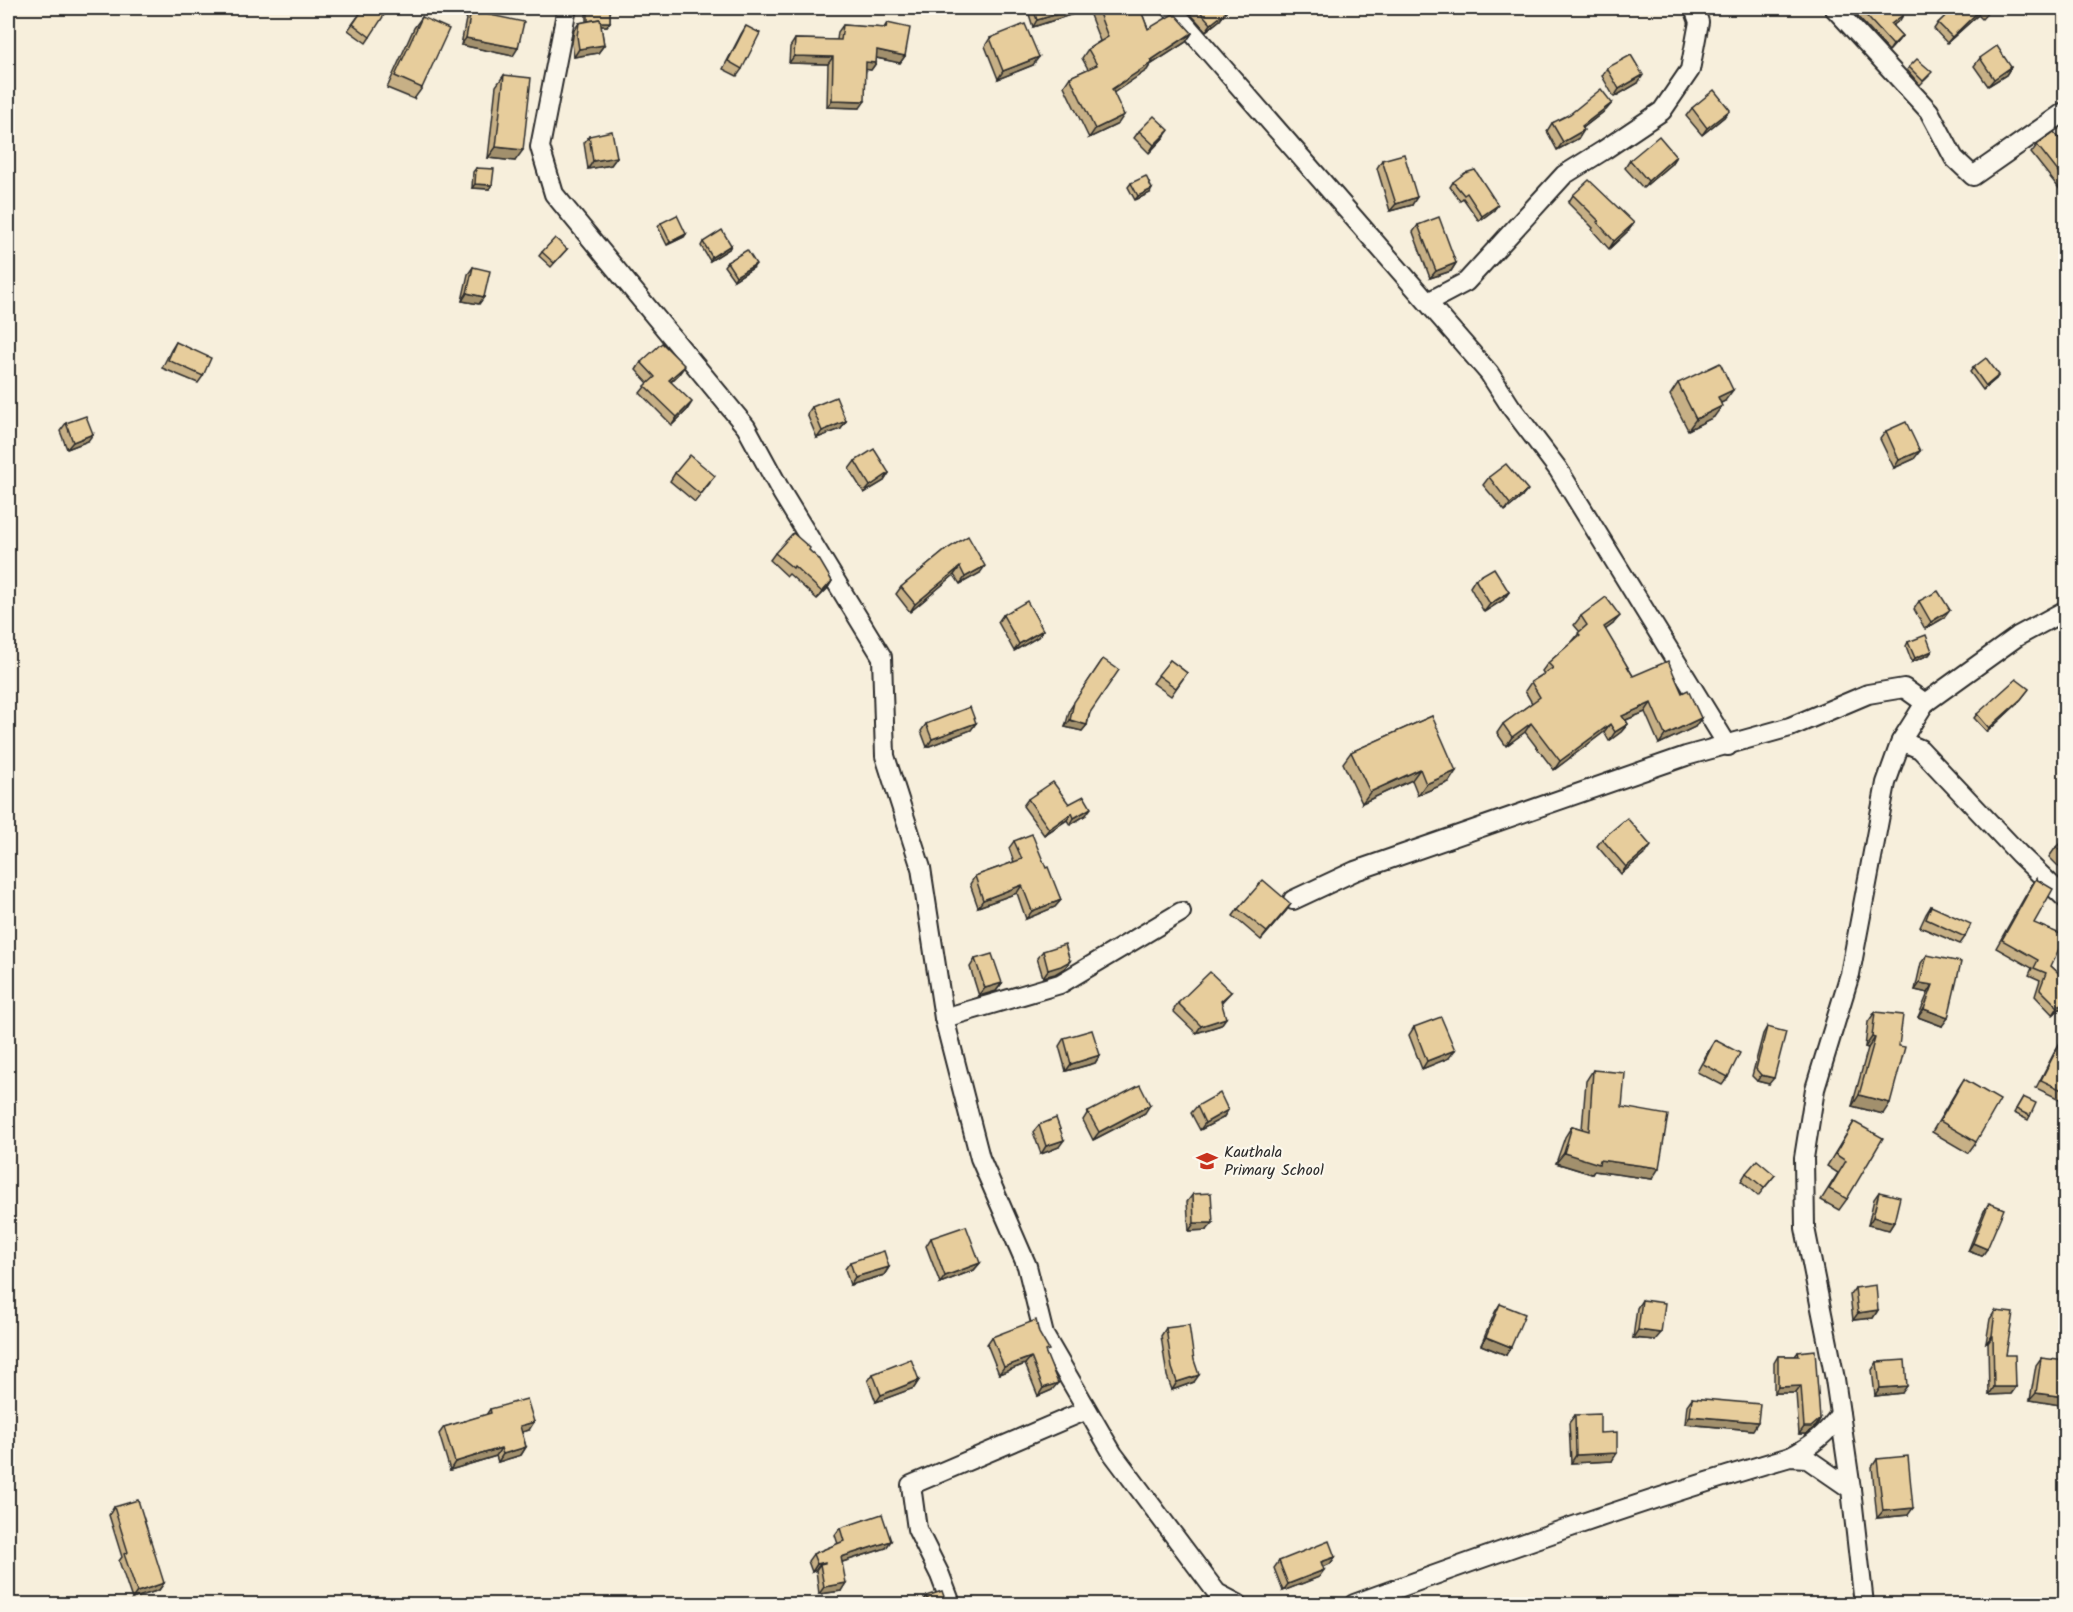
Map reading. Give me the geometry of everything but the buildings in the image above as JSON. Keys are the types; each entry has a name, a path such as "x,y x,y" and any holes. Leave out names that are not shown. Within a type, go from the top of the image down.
{"street":[{"path":"567,8 540,147 554,194 746,427 782,493 882,657 885,756 921,868 944,1018 980,1158 1027,1266 1044,1335 1113,1454 1217,1593 1238,1605"},
{"path":"1171,8 1489,373 1511,407 1558,469 1728,746"},
{"path":"1428,302 1466,282 1564,175 1662,111 1690,70 1699,22 1694,8"},
{"path":"1834,8 1929,111 1954,158 1973,176 2066,111"},
{"path":"1864,1605 1851,1489 1835,1379 1805,1228 1804,1158 1815,1089 1850,974 1886,783 1900,741 1925,703 2018,636 2066,610"},
{"path":"1293,900 1366,867 1686,756 1728,746 1790,726 1868,694 1904,688 1925,703"},
{"path":"1900,741 1920,749 2019,854 2066,899"},
{"path":"944,1018 1060,984 1180,912"},
{"path":"951,1605 940,1575 917,1529 911,1485 1087,1410"},
{"path":"1354,1605 1525,1542 1675,1491 1790,1457 1808,1447 1831,1428 1840,1414"},
{"path":"1790,1457 1806,1458 1851,1489"}],"place":[{"name":"Kauthala Primary School","path":"1207,1161"}]}
